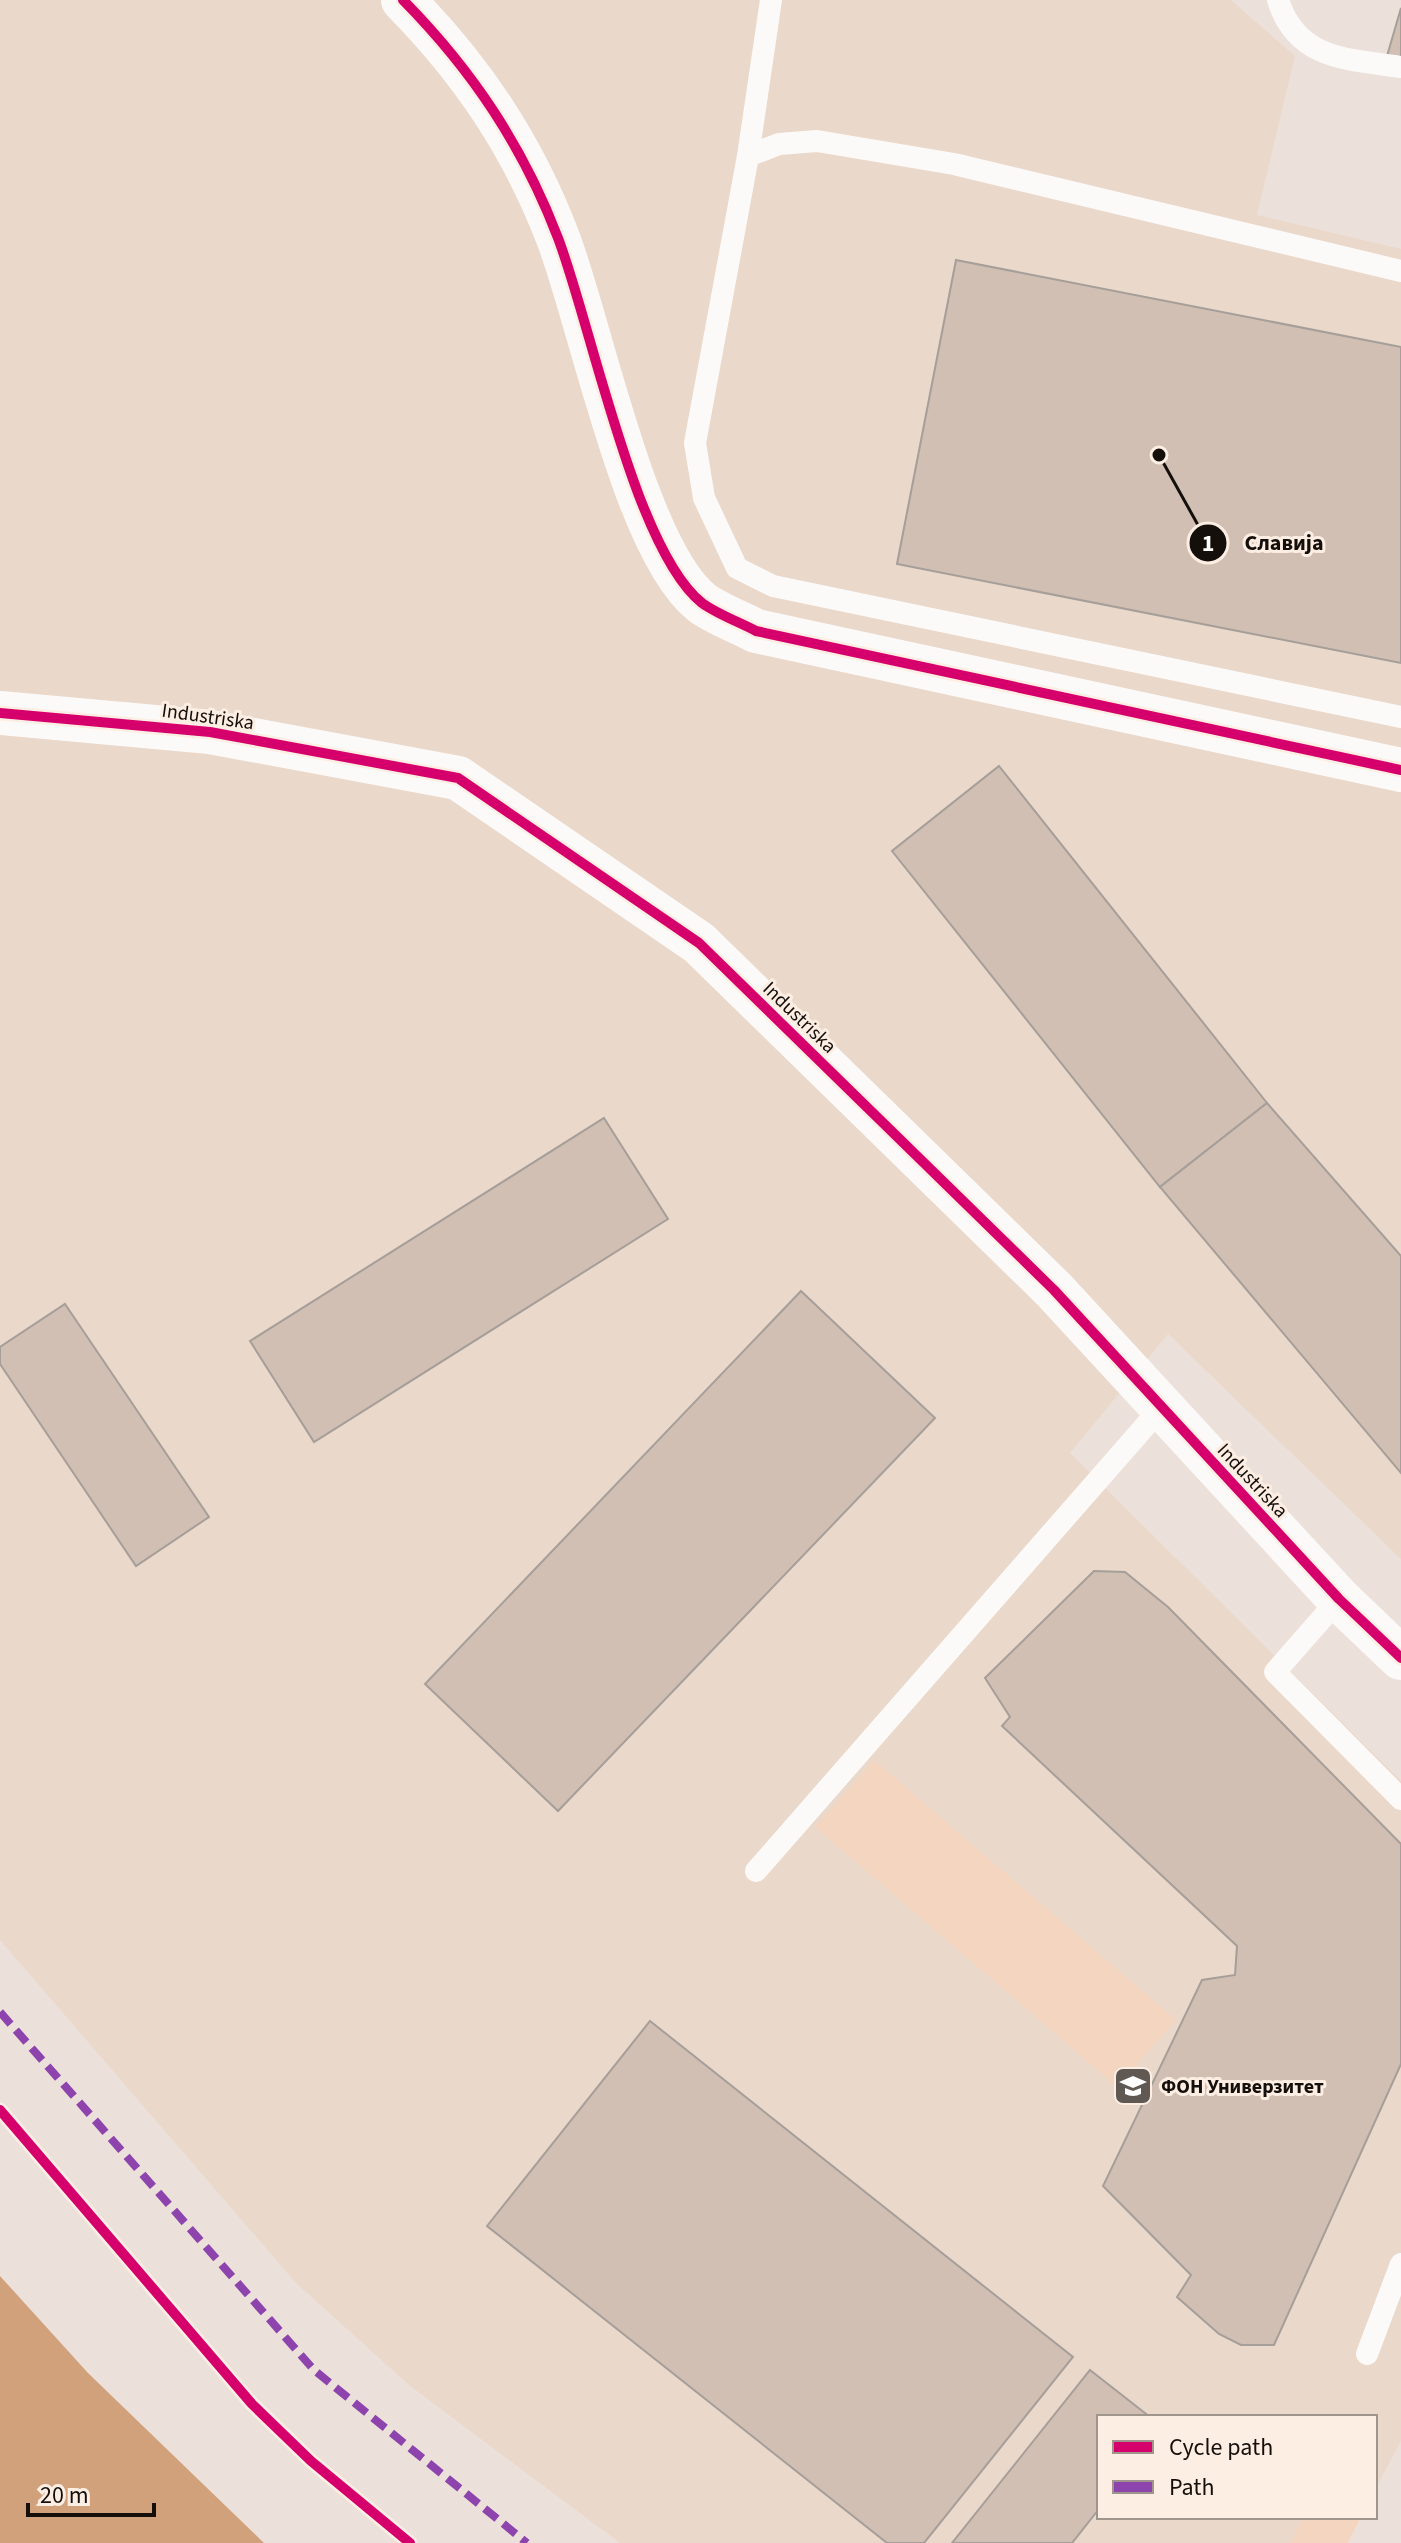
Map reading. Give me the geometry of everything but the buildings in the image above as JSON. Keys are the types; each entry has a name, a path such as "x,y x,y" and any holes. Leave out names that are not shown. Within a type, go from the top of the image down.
{"street":[{"path":"403,0 442,40 500,116 557,235 633,479 668,559 701,602 756,631 1401,770"},
{"name":"Industriska","path":"0,713 210,732 458,778 699,943 1054,1290 1339,1599 1401,1658"}],"lane":[{"path":"771,0 748,156 695,443 704,498 737,568 773,586 1401,717"},
{"path":"1278,0 1291,32 1328,55 1401,67"},
{"path":"748,156 779,144 817,141 954,164 1401,271"},
{"path":"756,1871 1161,1408"},
{"path":"1339,1599 1275,1672 1401,1799"},
{"path":"1367,2354 1401,2264"}],"shaded area":[{"path":"0,0 1231,0 1295,56 1257,215 1401,249 1401,1559 1168,1334 1070,1453 1401,1781 1401,2441 1378,2484 1377,2415 1097,2415 1097,2519 1303,2519 1290,2543 620,2543 409,2385 296,2283 0,1940"},
{"path":"874,1760 1176,2020 1117,2087 815,1827"},
{"path":"0,2276 88,2373 264,2543 0,2543"},
{"path":"1303,2519 1360,2519 1348,2543 1290,2543"}],"marked path":[{"path":"0,2012 314,2370 527,2543"}],"cycle path":[{"path":"403,0 473,82 529,172 571,276 636,487 656,536 678,576 702,603 756,631 1401,770"},
{"path":"0,713 210,732 458,778 699,943 1054,1290 1339,1599 1401,1658"},
{"path":"0,2110 252,2404 311,2461 410,2543"}],"place":[{"name":"Славија","path":"1159,455"},
{"name":"ФОН Универзитет","path":"1133,2086"}]}
